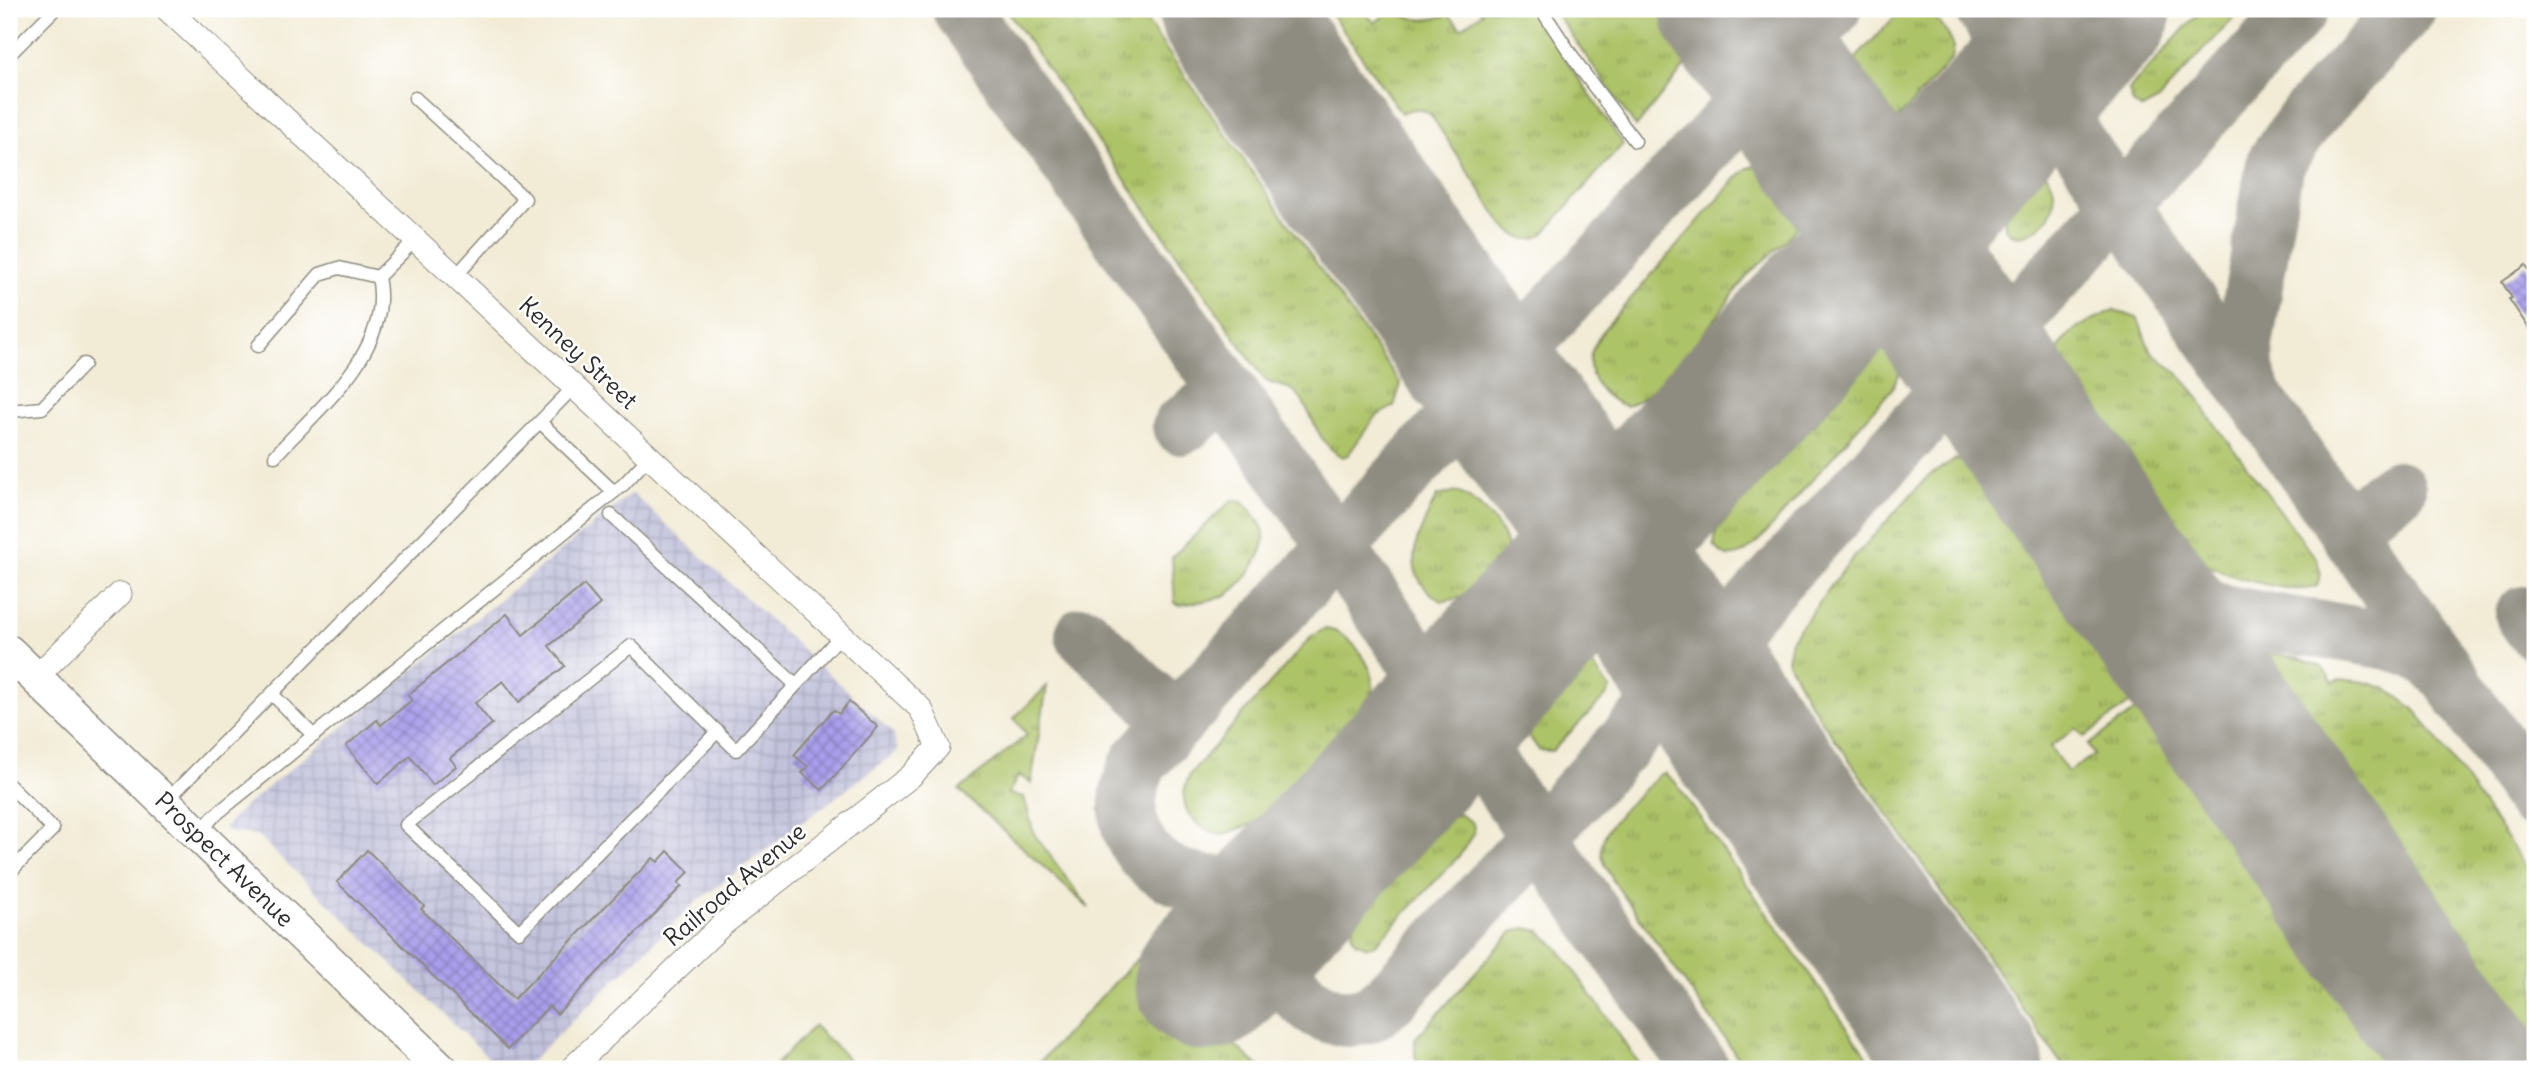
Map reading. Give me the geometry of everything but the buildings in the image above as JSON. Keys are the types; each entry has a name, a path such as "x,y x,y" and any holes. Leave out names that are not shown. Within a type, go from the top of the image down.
{"main road":[{"name":"Prospect Avenue","path":"9,652 196,836 441,1069"}],"street":[{"name":"Kenney Street","path":"167,9 921,709 938,747"},
{"path":"35,678 120,594"},
{"name":"Railroad Avenue","path":"571,1069 723,924 911,776 938,747"}],"lane":[{"path":"9,55 55,9"},
{"path":"1541,9 1583,72 1635,141"},
{"path":"415,98 525,199 456,276"},
{"path":"378,277 416,239"},
{"path":"258,346 320,274 338,268 378,277"},
{"path":"275,456 363,358 383,298 378,277"},
{"path":"9,411 42,408 84,364"},
{"path":"163,804 575,386"},
{"path":"540,422 614,492"},
{"path":"196,836 214,817 614,492 650,456"},
{"path":"611,514 796,685"},
{"path":"718,731 519,932 406,825 631,646 718,731 736,750 842,634"},
{"path":"272,694 314,736"},
{"path":"9,785 53,829 9,873"}],"shaded area":[{"path":"632,493 893,733 898,751 696,902 529,1063 513,1067 492,1061 257,835 229,832 224,828 241,809"}],"green space":[{"path":"1006,9 1138,9 1401,384 1394,406 1375,417 1348,455 1342,457 1326,443 1294,391 1264,379"},
{"path":"1328,9 1368,9 1365,13 1375,23 1390,10 1419,19 1433,19 1448,14 1461,28 1482,13 1479,9 1532,9 1623,144 1542,235 1531,239 1517,236 1503,225 1431,115 1416,109 1401,113"},
{"path":"1553,9 1670,9 1683,28 1689,61 1636,127"},
{"path":"1902,9 1927,9 1947,32 1954,47 1952,58 1889,129 1880,128 1858,96 1853,68 1855,59"},
{"path":"2202,9 2242,9 2157,101 2142,109 2133,103 2129,91"},
{"path":"1761,164 1783,176 1801,197 1803,213 1795,230 1753,270 1678,366 1661,383 1644,397 1626,406 1611,399 1598,386 1591,371 1591,354 1599,337 1737,177 1748,168"},
{"path":"2037,169 2044,170 2054,190 2053,207 2045,221 2034,231 2021,235 2010,234 2005,225 2008,207 2020,186"},
{"path":"2114,310 2137,318 2150,350 2197,395 2206,412 2317,560 2321,574 2317,586 2297,589 2277,587 2233,576 2184,550 2146,512 2074,409 2058,374 2059,349 2067,336 2082,325"},
{"path":"1894,340 1899,345 1902,357 1900,371 1891,390 1758,542 1735,556 1724,555 1719,551 1714,545 1716,532 1868,357 1882,342"},
{"path":"1955,459 1987,472 2036,525 2149,689 2084,737 2076,728 2050,747 2068,772 2094,755 2088,745 2156,696 2414,1069 2065,1069 1809,702 1787,660 1791,640 1847,565 1927,477"},
{"path":"1455,492 1471,500 1489,515 1502,534 1506,551 1470,590 1452,600 1442,601 1427,590 1418,578 1415,552 1423,524 1437,496"},
{"path":"1232,500 1247,506 1263,528 1264,541 1258,558 1247,575 1228,594 1205,601 1180,605 1175,603 1172,557"},
{"path":"1324,629 1342,635 1364,658 1373,687 1366,704 1255,823 1222,835 1201,826 1188,813 1185,805 1184,795 1190,774 1312,636"},
{"path":"2249,649 2299,658 2322,667 2333,682 2341,679 2365,682 2387,689 2413,708 2535,879 2535,1065 2295,728 2249,658 2246,652"},
{"path":"1589,660 1610,689 1552,751 1539,750 1529,736 1533,723"},
{"path":"1047,686 1031,783 1019,775 1008,794 1024,797 1034,834 1089,908 959,790 1027,735 1014,718"},
{"path":"1664,773 1675,782 1876,1069 1746,1069 1614,882 1603,860 1602,845 1617,817"},
{"path":"1459,814 1473,823 1474,832 1460,855 1377,943 1368,947 1355,942 1352,934 1355,921 1445,821"},
{"path":"1525,928 1540,931 1559,949 1643,1069 1419,1069 1415,1055 1415,1039 1512,932"},
{"path":"1137,959 1262,1069 1033,1069"},
{"path":"814,1026 859,1069 771,1069"}],"taxiway":[{"path":"961,9 1701,1069"},
{"path":"1318,858 1267,878 1235,884 1207,884 1182,878 1161,868 1144,854 1133,835 1128,813 1130,788 1140,761 1832,9"},
{"path":"1984,9 2535,800"},
{"path":"1318,858 1288,917 1283,942 1284,967 1298,993 1318,1009 1343,1018 1371,1013 1390,998 2300,9"},
{"path":"2253,393 2245,370 2244,345 2275,163 2308,116 2407,9"},
{"path":"1988,366 2132,573 2153,589 2182,602 2218,612 2399,644 2420,652 2444,671"},
{"path":"1181,426 1228,391"},
{"path":"2346,525 2397,489"},
{"path":"2524,615 2535,631"},
{"path":"1084,635 1176,722"},
{"path":"1925,994 1977,1069"}],"runway":[{"path":"1231,9 1972,1069"},
{"path":"1733,9 2472,1069"},
{"path":"1207,979 2099,9"}]}
